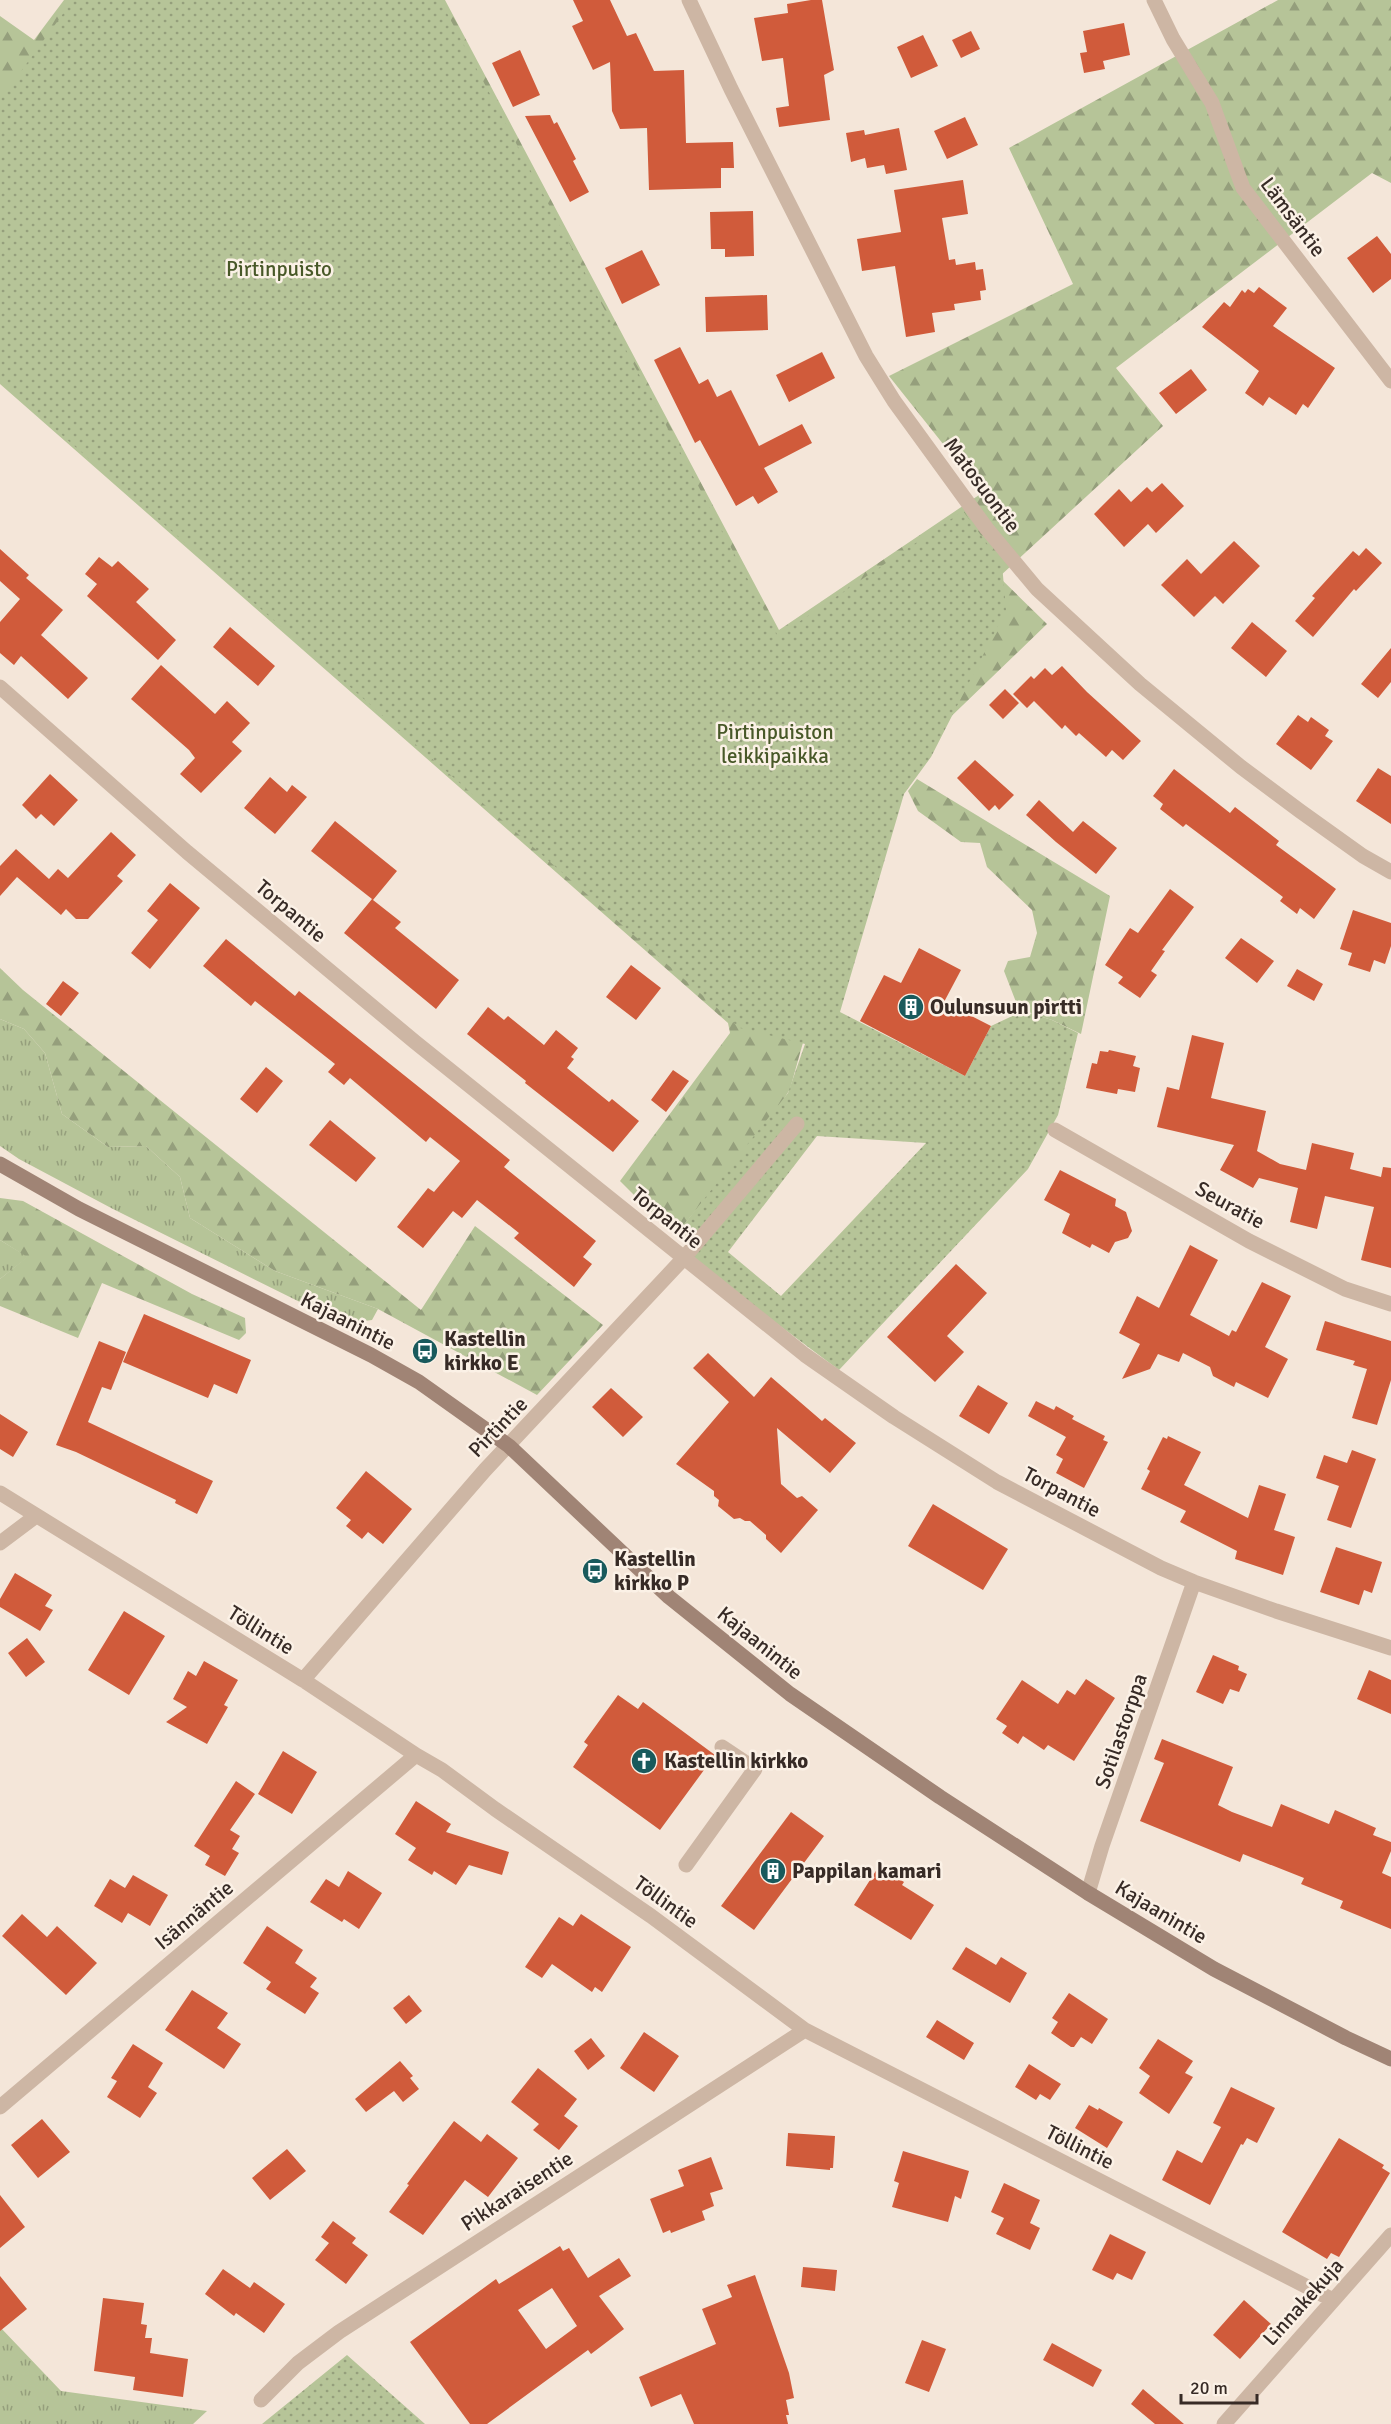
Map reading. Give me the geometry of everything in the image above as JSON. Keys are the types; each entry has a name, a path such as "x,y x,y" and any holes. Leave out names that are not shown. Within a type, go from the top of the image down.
{"main road":[{"name":"Kajaanintie","path":"0,1164 79,1209 371,1355 419,1382 509,1446 669,1597 790,1694 940,1797 1088,1893 1214,1968 1346,2038 1391,2059"}],"street":[{"name":"Matosuontie","path":"689,0 735,97 866,356 894,401 987,529 1037,589 1140,684 1290,804 1363,856 1391,872"},
{"name":"Lämsäntie","path":"1154,0 1173,39 1212,103 1243,188 1391,381"},
{"name":"Torpantie","path":"0,687 188,852 415,1042 805,1356 894,1418 1026,1498 1161,1568 1299,1619 1391,1648"},
{"name":"Pirtintie","path":"303,1680 486,1470 683,1259 797,1124"},
{"name":"Seuratie","path":"1055,1130 1249,1241 1346,1289 1391,1304"},
{"name":"Töllintie","path":"0,1493 303,1680 442,1770 651,1916 805,2030 1333,2300"},
{"path":"0,1543 36,1516"},
{"name":"Sotilastorppa","path":"1088,1893 1102,1846 1194,1582"},
{"path":"686,1865 755,1769 722,1747"},
{"name":"Isännäntie","path":"0,2107 416,1755"},
{"name":"Pikkaraisentie","path":"261,2400 298,2363 339,2332 805,2030"},
{"name":"Linnakekuja","path":"1224,2424 1391,2235"}],"green space":[{"name":"Pirtinpuisto","path":"64,0 445,0 779,630 982,493 889,376 1073,284 1009,148 1278,0 1391,0 1391,183 1372,173 1116,368 1163,426 999,577 1047,624 908,758 804,1039 790,1089 772,1119 682,1227 663,1224 620,1181 730,1033 728,1023 0,384 0,16 34,40"},
{"name":"Pirtinpuisto","path":"73,0 440,0 778,636 963,511 1002,564 1006,610 931,757 904,794 840,1012 965,1076 991,1026 1023,1011 1052,1020 1078,1033 1058,1115 1028,1169 839,1370 697,1264 682,1227 788,1093 805,1044 740,1028 0,381 0,100","holes":["817,1136 926,1143 781,1296 728,1252"]},
{"path":"917,779 1110,896 1081,1034 1052,1020 1023,1011 1016,1002 1004,971 1008,961 1030,957 1037,933 1032,910 987,867 980,843 961,842 918,811 908,791"},
{"path":"0,968 23,990 421,1310 475,1226 603,1325 537,1395 378,1309 275,1271 190,1218 180,1177 146,1146 108,1147 62,1114 45,1053 24,1029 0,1019"},
{"path":"0,1019 24,1029 45,1053 62,1114 108,1147 146,1146 180,1177 190,1218 275,1271 378,1309 372,1320 357,1322 312,1308 113,1209 19,1159 0,1146"},
{"path":"0,1198 23,1201 192,1294 245,1318 246,1333 239,1340 102,1283 78,1338 0,1306 0,1279 27,1257 0,1240"},
{"path":"0,1240 28,1257 0,1279"},
{"path":"0,2327 61,2391 207,2411 193,2424 0,2424"},
{"path":"347,2355 425,2424 262,2424"}],"building":[{"path":"573,0 610,0 627,36 636,33 654,71 684,70 686,143 733,142 734,168 721,168 721,188 649,190 647,128 620,129 612,111 610,62 593,70 572,26 583,21"},
{"path":"822,0 834,70 824,75 830,120 779,127 776,108 789,106 783,58 762,61 754,18 788,13 787,4"},
{"path":"1124,23 1130,55 1103,61 1105,69 1084,73 1080,53 1087,52 1083,31"},
{"path":"971,31 980,49 961,58 952,40"},
{"path":"923,35 938,66 911,78 897,47"},
{"path":"520,50 540,95 513,107 492,63"},
{"path":"550,115 554,124 557,122 576,159 573,161 589,192 570,202 525,116"},
{"path":"965,117 978,145 947,159 934,131"},
{"path":"899,128 907,170 886,174 884,165 867,168 865,158 851,162 846,133 864,130 865,135"},
{"path":"963,180 968,214 942,218 949,260 955,259 956,265 975,262 976,270 983,269 986,290 980,291 981,300 954,304 955,310 932,313 935,332 906,337 895,266 862,271 857,239 901,232 894,190"},
{"path":"753,211 754,256 725,257 725,249 711,249 710,212"},
{"path":"1377,236 1391,254 1391,279 1373,293 1347,258"},
{"path":"642,250 660,285 622,304 605,268"},
{"path":"1259,287 1287,308 1273,326 1335,368 1308,408 1303,404 1296,415 1269,397 1263,406 1245,393 1259,371 1202,327 1224,302 1230,307 1242,290 1245,293 1248,289 1254,293"},
{"path":"767,295 768,330 706,332 705,297"},
{"path":"680,347 699,384 708,379 717,397 731,390 759,446 802,424 812,443 764,468 778,492 758,504 753,496 736,506 700,440 695,443 654,360"},
{"path":"822,352 835,378 789,402 776,375"},
{"path":"1191,369 1207,390 1176,414 1159,393"},
{"path":"1162,483 1184,506 1156,533 1148,524 1124,547 1094,514 1119,489 1131,502 1147,487 1152,492"},
{"path":"1234,541 1260,566 1223,604 1215,596 1194,617 1161,585 1187,559 1201,574"},
{"path":"1366,548 1382,563 1356,591 1354,589 1313,637 1295,621 1315,598 1312,596 1353,551 1359,556"},
{"path":"0,549 29,575 26,578 63,610 41,635 88,678 68,699 21,656 14,665 0,653 0,622 20,599 0,581"},
{"path":"99,557 112,567 118,561 149,589 136,602 176,640 158,660 87,596 97,584 85,574"},
{"path":"1252,622 1287,651 1266,677 1231,648"},
{"path":"230,627 275,666 258,686 213,647"},
{"path":"1391,648 1391,682 1378,698 1361,684"},
{"path":"161,665 215,714 227,701 250,723 232,742 242,751 201,793 180,774 195,758 189,750 131,699"},
{"path":"1062,666 1141,741 1123,760 1112,750 1106,757 1079,733 1076,736 1065,725 1062,729 1034,701 1027,708 1013,694 1031,676 1034,679 1045,668 1052,675"},
{"path":"1005,689 1019,703 1003,719 989,705"},
{"path":"1298,715 1308,722 1311,717 1329,730 1325,736 1333,741 1311,770 1276,744"},
{"path":"975,760 1014,795 999,810 995,805 989,811 957,778"},
{"path":"1378,768 1391,776 1391,824 1356,801"},
{"path":"1174,769 1230,813 1235,807 1279,841 1276,845 1336,889 1314,919 1300,908 1297,914 1280,901 1283,897 1186,824 1183,827 1160,809 1163,804 1153,796"},
{"path":"50,774 78,800 54,826 41,814 36,819 22,805"},
{"path":"270,777 287,792 292,785 307,797 275,834 244,808"},
{"path":"1039,800 1073,832 1083,821 1117,848 1096,874 1026,815"},
{"path":"335,821 397,871 373,900 401,922 395,928 459,980 436,1009 344,933 372,899 311,851"},
{"path":"111,832 136,855 117,876 123,881 88,919 76,919 66,909 61,915 17,877 0,896 0,866 16,849 49,879 58,869 68,878"},
{"path":"170,883 200,908 150,969 131,953 158,920 147,911"},
{"path":"1170,889 1194,907 1162,950 1165,951 1151,971 1157,975 1140,998 1118,983 1123,977 1105,965 1130,928 1138,933"},
{"path":"1353,910 1391,923 1391,946 1385,964 1374,960 1370,972 1348,965 1352,953 1340,949"},
{"path":"1241,938 1274,961 1257,983 1225,958"},
{"path":"226,939 295,996 299,991 510,1160 504,1167 596,1241 583,1257 592,1264 574,1287 514,1238 519,1233 477,1200 462,1218 453,1211 423,1248 397,1227 428,1188 434,1192 460,1161 430,1137 426,1142 350,1078 344,1085 328,1072 335,1064 255,1001 251,1006 203,966"},
{"name":"Oulunsuun pirtti","path":"919,948 961,970 944,1002 991,1026 965,1076 860,1021 884,975 901,983"},
{"path":"631,965 661,988 636,1020 606,997"},
{"path":"1297,969 1323,984 1314,1001 1287,986"},
{"path":"63,981 79,993 61,1016 46,1004"},
{"path":"488,1007 504,1020 508,1016 544,1045 556,1030 578,1048 567,1068 609,1102 612,1099 639,1121 613,1152 467,1034"},
{"path":"1192,1035 1224,1043 1211,1098 1266,1111 1257,1151 1280,1164 1306,1170 1312,1143 1354,1153 1350,1169 1381,1177 1383,1167 1391,1168 1391,1268 1361,1260 1374,1207 1325,1196 1317,1229 1290,1222 1298,1188 1259,1178 1253,1188 1220,1170 1234,1145 1157,1127 1167,1087 1179,1090"},
{"path":"1109,1050 1136,1056 1133,1066 1140,1068 1135,1092 1118,1089 1117,1094 1086,1088 1092,1063 1097,1064 1100,1051 1108,1052"},
{"path":"266,1067 283,1081 257,1113 240,1099"},
{"path":"673,1070 689,1081 666,1112 651,1100"},
{"path":"330,1120 376,1158 356,1182 309,1145"},
{"path":"1060,1170 1116,1199 1115,1206 1126,1212 1132,1231 1128,1238 1115,1242 1109,1253 1092,1244 1090,1248 1062,1233 1070,1214 1044,1200"},
{"path":"1190,1245 1218,1260 1190,1315 1229,1336 1232,1330 1236,1332 1262,1282 1291,1296 1265,1347 1288,1359 1268,1398 1236,1382 1234,1387 1213,1376 1210,1367 1183,1353 1179,1362 1158,1354 1150,1369 1122,1379 1140,1344 1119,1333 1137,1296 1159,1308"},
{"path":"956,1264 987,1293 947,1336 964,1352 935,1382 887,1337"},
{"path":"144,1314 251,1360 237,1394 214,1384 208,1398 123,1362"},
{"path":"1325,1321 1391,1341 1391,1380 1377,1425 1352,1418 1367,1369 1353,1365 1355,1361 1316,1350"},
{"path":"99,1341 126,1352 111,1390 102,1387 88,1422 213,1481 197,1514 175,1503 176,1500 76,1452 56,1445"},
{"path":"708,1353 754,1397 771,1377 822,1421 825,1418 856,1443 830,1473 777,1428 781,1484 797,1498 802,1496 818,1510 781,1553 750,1521 734,1519 718,1506 719,1500 714,1496 714,1491 676,1464 729,1402 693,1368"},
{"path":"978,1385 1008,1403 989,1434 959,1416"},
{"path":"611,1388 643,1417 623,1437 592,1407"},
{"path":"1036,1401 1054,1410 1056,1406 1074,1416 1072,1419 1105,1436 1103,1440 1108,1442 1084,1488 1056,1473 1063,1459 1056,1455 1066,1437 1028,1416"},
{"path":"0,1414 28,1432 13,1457 0,1449"},
{"path":"1168,1436 1201,1452 1184,1485 1248,1518 1259,1485 1286,1494 1274,1530 1295,1537 1283,1575 1235,1559 1237,1551 1180,1522 1186,1511 1141,1489 1150,1471 1147,1469 1163,1437 1167,1439"},
{"path":"1352,1450 1376,1459 1351,1528 1327,1520 1339,1486 1316,1478 1324,1455 1347,1463"},
{"path":"366,1471 412,1509 383,1544 368,1532 362,1539 346,1526 351,1520 336,1508"},
{"path":"933,1504 1008,1549 983,1590 908,1546"},
{"path":"1336,1547 1382,1562 1372,1593 1364,1590 1359,1605 1320,1592"},
{"path":"15,1573 52,1595 45,1606 53,1610 40,1631 0,1607 0,1599"},
{"path":"124,1611 165,1636 129,1695 88,1670"},
{"path":"27,1638 45,1662 26,1677 8,1653"},
{"path":"1213,1655 1239,1666 1238,1670 1247,1674 1239,1692 1230,1689 1223,1704 1196,1692"},
{"path":"204,1661 238,1680 224,1705 228,1707 207,1744 166,1722 187,1707 173,1699 188,1671 196,1676"},
{"path":"1369,1670 1391,1680 1391,1714 1357,1699"},
{"path":"1086,1679 1115,1698 1074,1761 1048,1745 1044,1750 1023,1736 1018,1744 1002,1733 1007,1726 996,1719 1022,1680 1058,1704 1067,1690 1075,1695"},
{"name":"Kastellin kirkko","path":"618,1695 638,1709 643,1702 715,1755 660,1830 573,1767 588,1745 584,1742"},
{"path":"1162,1739 1233,1767 1218,1805 1232,1812 1272,1827 1281,1804 1329,1824 1335,1810 1376,1828 1373,1835 1391,1842 1391,1851 1382,1873 1391,1877 1391,1929 1340,1908 1343,1901 1301,1884 1304,1878 1243,1854 1240,1862 1140,1821 1164,1763 1154,1759"},
{"path":"283,1751 317,1772 292,1814 258,1794"},
{"path":"236,1781 255,1794 230,1830 240,1836 232,1849 239,1853 225,1876 205,1865 210,1856 194,1846"},
{"path":"416,1801 451,1824 446,1832 509,1852 502,1875 469,1865 456,1885 434,1871 432,1875 408,1860 416,1848 395,1834"},
{"name":"Pappilan kamari","path":"791,1812 824,1836 754,1930 721,1906"},
{"path":"879,1866 904,1882 902,1885 934,1905 911,1940 854,1905"},
{"path":"348,1871 382,1893 359,1929 344,1919 342,1922 310,1902 326,1879 339,1887"},
{"path":"133,1875 168,1895 150,1926 128,1913 122,1923 94,1906 110,1879 125,1888"},
{"path":"22,1914 47,1937 57,1926 97,1963 66,1995 2,1936"},
{"path":"581,1914 631,1947 602,1992 595,1987 592,1992 552,1964 542,1978 525,1967 559,1917 573,1926"},
{"path":"267,1926 303,1950 295,1963 317,1978 310,1987 319,1993 305,2014 266,1989 271,1982 243,1963"},
{"path":"966,1947 996,1965 1001,1957 1027,1973 1010,2003 952,1969"},
{"path":"192,1990 228,2013 217,2028 241,2044 224,2069 165,2030"},
{"path":"1069,1993 1108,2019 1092,2044 1081,2037 1074,2047 1071,2047 1051,2033 1058,2022 1052,2018"},
{"path":"409,1995 422,2011 406,2024 393,2008"},
{"path":"937,2020 974,2043 964,2060 926,2037"},
{"path":"644,2032 679,2056 654,2092 620,2068"},
{"path":"591,2038 605,2056 588,2070 574,2051"},
{"path":"1158,2039 1193,2061 1185,2073 1193,2077 1169,2114 1139,2093 1150,2076 1139,2068"},
{"path":"133,2044 163,2063 148,2087 157,2093 140,2118 107,2097 117,2081 111,2078"},
{"path":"400,2061 413,2076 410,2078 419,2089 403,2102 394,2091 366,2112 355,2099"},
{"path":"1029,2064 1061,2084 1050,2100 1040,2094 1036,2100 1015,2087"},
{"path":"538,2068 577,2099 564,2116 578,2126 559,2150 533,2130 539,2124 511,2102"},
{"path":"1231,2087 1275,2108 1257,2143 1247,2138 1243,2145 1241,2144 1210,2205 1162,2180 1177,2150 1202,2163 1221,2127 1213,2123"},
{"path":"1089,2105 1123,2122 1107,2148 1075,2128"},
{"path":"42,2119 70,2152 38,2178 11,2145"},
{"path":"454,2121 481,2142 487,2134 518,2158 488,2197 465,2180 423,2235 389,2212"},
{"path":"788,2133 835,2136 833,2168 830,2170 786,2166"},
{"path":"1339,2138 1384,2165 1382,2168 1390,2173 1339,2257 1331,2253 1327,2259 1282,2232"},
{"path":"287,2149 306,2171 270,2200 252,2178"},
{"path":"903,2151 969,2171 961,2199 955,2196 948,2222 892,2207 899,2183 894,2181"},
{"path":"711,2157 723,2189 710,2193 714,2206 702,2211 705,2220 671,2233 670,2230 663,2233 650,2199 684,2186 678,2170"},
{"path":"1004,2183 1040,2200 1030,2223 1040,2228 1030,2250 996,2234 1004,2218 991,2212"},
{"path":"0,2195 25,2227 0,2248"},
{"path":"333,2221 356,2238 352,2243 368,2255 346,2284 315,2260 329,2243 321,2237"},
{"path":"1110,2234 1146,2252 1132,2280 1117,2273 1113,2280 1092,2270"},
{"path":"560,2246 563,2251 569,2248 588,2278 619,2258 631,2276 599,2296 624,2329 591,2354 588,2350 487,2424 470,2424 410,2342 496,2279 499,2284","holes":["552,2288 577,2326 546,2349 518,2310"]},
{"path":"803,2267 837,2270 835,2291 801,2287"},
{"path":"223,2269 250,2288 254,2282 285,2304 264,2333 236,2313 234,2316 205,2294"},
{"path":"755,2275 789,2373 794,2398 786,2400 788,2424 694,2424 681,2394 651,2407 639,2377 716,2344 702,2309 732,2297 727,2285"},
{"path":"0,2276 27,2309 0,2331"},
{"path":"103,2298 144,2303 141,2324 147,2325 145,2338 152,2338 150,2353 188,2359 183,2397 133,2390 135,2377 94,2371"},
{"path":"1244,2300 1271,2324 1240,2359 1213,2335"},
{"path":"922,2340 946,2349 929,2392 905,2383"},
{"path":"1052,2343 1102,2370 1093,2387 1043,2360"},
{"path":"1143,2389 1184,2424 1155,2424 1131,2404"}],"place":[{"name":"Oulunsuun pirtti","path":"911,1007"},
{"name":"Kastellin kirkko E","path":"425,1351"},
{"name":"Kastellin kirkko P","path":"595,1571"},
{"name":"Kastellin kirkko","path":"644,1761"},
{"name":"Pappilan kamari","path":"773,1871"}],"park label":[{"name":"Pirtinpuiston leikkipaikka","path":"775,744"}]}
